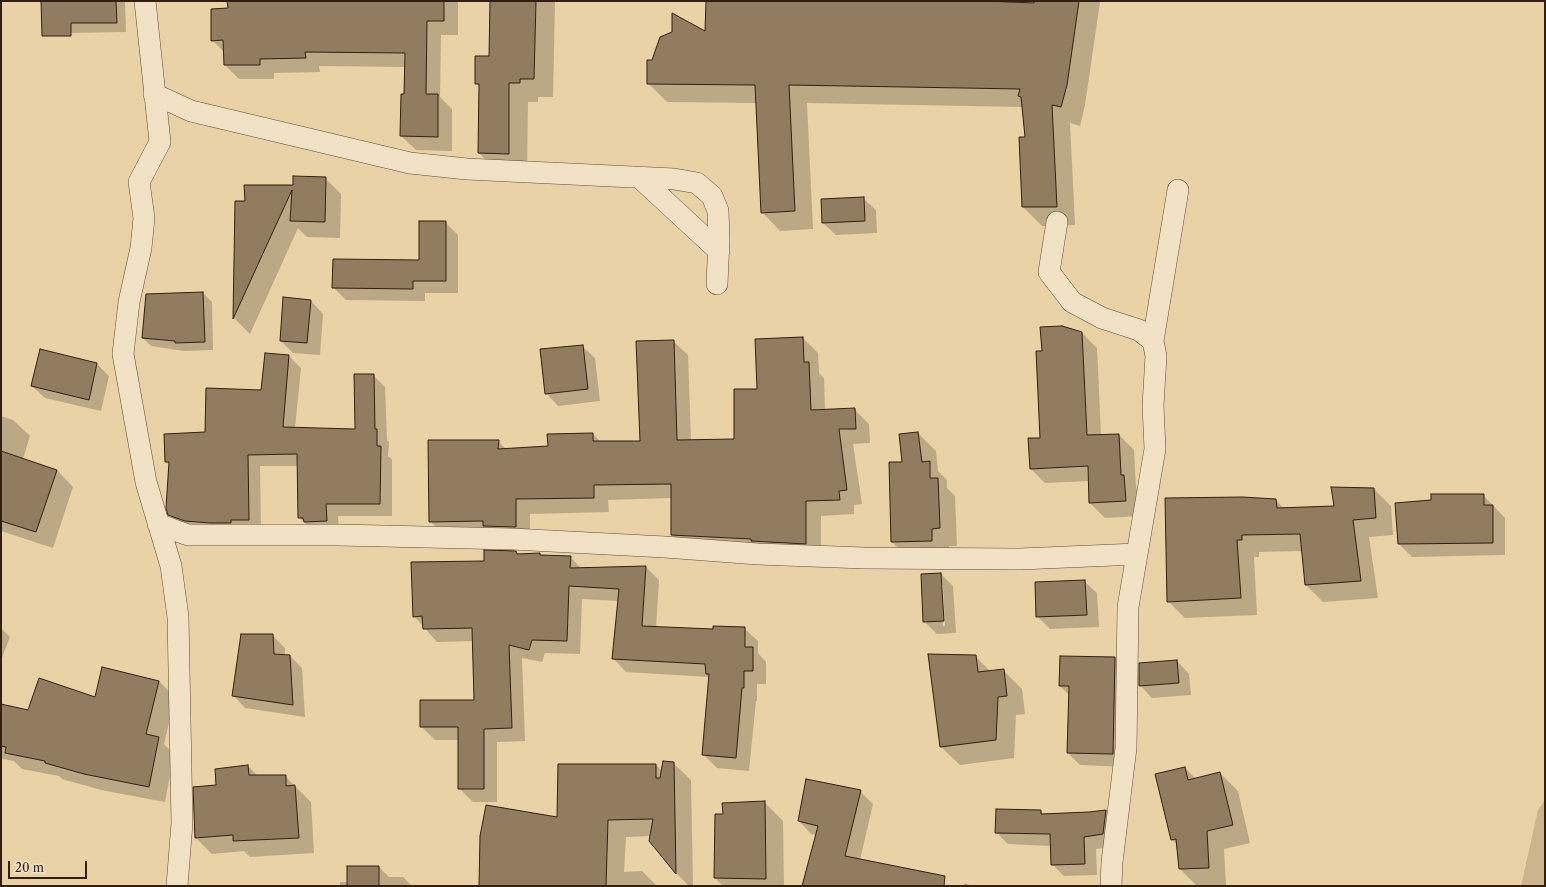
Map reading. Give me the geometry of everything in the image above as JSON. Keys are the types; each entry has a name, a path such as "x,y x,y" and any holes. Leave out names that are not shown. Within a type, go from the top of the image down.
{"street":[{"path":"145,1 160,142 139,182 144,218 141,248 129,302 123,354 146,482 171,566 178,617 182,823 177,886"},
{"path":"154,94 191,111 410,163 475,169 674,179 697,183 712,196 718,211 719,251 717,284"},
{"path":"639,177 719,251"},
{"path":"1111,886 1112,862 1126,748 1128,607 1155,449 1153,406 1156,356 1153,341 1178,190"},
{"path":"1057,222 1049,272 1072,302 1102,318 1139,330 1153,341"},
{"path":"158,524 188,535 338,535 512,539 665,547 758,554 864,558 1020,559 1136,554"}],"shaded area":[{"path":"1545,800 1545,886 1521,886 1538,810"}],"building":[{"path":"41,1 116,1 117,23 71,23 71,36 42,36"},
{"path":"227,1 444,1 444,21 427,21 426,94 438,94 438,137 400,136 401,94 404,94 405,53 305,52 306,58 260,59 260,65 224,65 223,40 211,41 211,9 228,8"},
{"path":"490,1 536,1 534,79 520,79 520,83 509,83 509,154 478,153 479,84 475,84 475,56 489,56"},
{"path":"706,1 986,1 1034,3 1034,1 1079,1 1067,85 1061,107 1052,105 1057,207 1022,207 1019,137 1025,137 1021,97 1018,96 1020,89 789,85 795,211 761,213 755,85 647,84 647,60 652,60 660,37 672,32 672,13 705,31"},
{"path":"293,176 326,177 325,222 290,221 292,190 233,319 235,201 245,201 244,185 293,185"},
{"path":"864,197 865,221 822,223 821,199"},
{"path":"419,221 446,221 446,281 413,281 413,289 332,288 333,259 419,260"},
{"path":"203,292 205,342 175,343 175,341 142,338 146,294"},
{"path":"283,297 311,300 307,343 280,341"},
{"path":"1062,326 1082,332 1087,435 1119,434 1121,475 1124,475 1126,501 1089,503 1088,466 1030,469 1028,438 1040,438 1036,351 1042,351 1040,327"},
{"path":"803,337 804,362 809,362 811,410 855,408 856,429 839,429 847,490 839,491 840,500 806,501 806,544 751,541 751,539 671,535 671,484 594,485 594,498 516,499 516,527 483,526 483,521 429,522 428,440 499,440 498,449 548,446 547,434 593,433 593,441 640,441 636,341 674,340 677,440 734,439 734,389 757,389 755,339"},
{"path":"583,345 588,389 545,394 540,349"},
{"path":"40,349 97,363 89,400 31,386"},
{"path":"265,353 289,355 283,427 355,429 354,374 374,374 375,429 377,429 377,446 381,446 380,504 326,504 327,521 304,522 303,518 298,518 297,454 248,455 249,520 231,520 231,523 210,523 185,521 168,515 166,508 169,462 165,462 164,434 205,432 206,388 261,390"},
{"path":"918,432 922,462 930,461 930,478 938,478 940,528 932,529 932,541 891,542 889,462 902,462 899,434"},
{"path":"1,451 57,470 36,532 1,521"},
{"path":"1331,487 1374,488 1376,518 1353,520 1361,581 1305,585 1300,534 1242,535 1242,540 1237,540 1241,598 1167,602 1165,498 1242,497 1276,499 1277,508 1334,506"},
{"path":"1431,494 1484,494 1484,505 1493,505 1493,543 1398,544 1395,503 1431,500"},
{"path":"484,550 516,551 517,554 540,553 540,555 571,556 570,568 646,566 642,626 713,629 713,626 745,627 745,647 753,647 753,671 744,671 744,688 742,688 736,758 702,755 709,674 706,674 705,664 612,659 619,589 569,586 567,641 532,640 529,650 509,645 512,728 484,729 484,789 458,789 458,727 420,727 420,700 474,700 472,628 423,629 422,616 413,617 411,562 484,561"},
{"path":"941,573 944,621 923,622 921,574"},
{"path":"1085,580 1087,615 1036,617 1035,582"},
{"path":"241,634 273,634 274,654 290,655 293,705 232,696"},
{"path":"928,654 976,655 978,672 1004,669 1007,696 998,697 996,740 940,747"},
{"path":"1060,656 1115,657 1113,754 1067,753 1069,686 1059,686"},
{"path":"1177,660 1179,683 1139,686 1139,663"},
{"path":"102,667 159,681 146,734 159,737 149,787 84,774 45,763 45,761 5,753 6,747 1,746 1,704 28,710 39,678 95,697"},
{"path":"663,761 674,762 676,874 649,841 653,819 608,820 606,886 479,886 480,836 486,805 557,817 558,764 656,764 656,778 660,778"},
{"path":"248,765 249,775 286,775 286,786 295,785 299,838 233,841 233,835 195,838 193,787 216,785 215,769"},
{"path":"1185,767 1188,780 1220,772 1233,825 1207,831 1209,868 1179,869 1176,839 1171,840 1155,774"},
{"path":"806,779 861,790 845,856 945,876 944,886 802,886 818,826 798,821"},
{"path":"765,801 766,879 714,878 715,814 723,814 722,803"},
{"path":"996,809 1041,810 1041,814 1106,810 1103,834 1084,837 1085,864 1051,865 1050,834 995,833"},
{"path":"347,866 379,866 379,886 347,886"}]}
